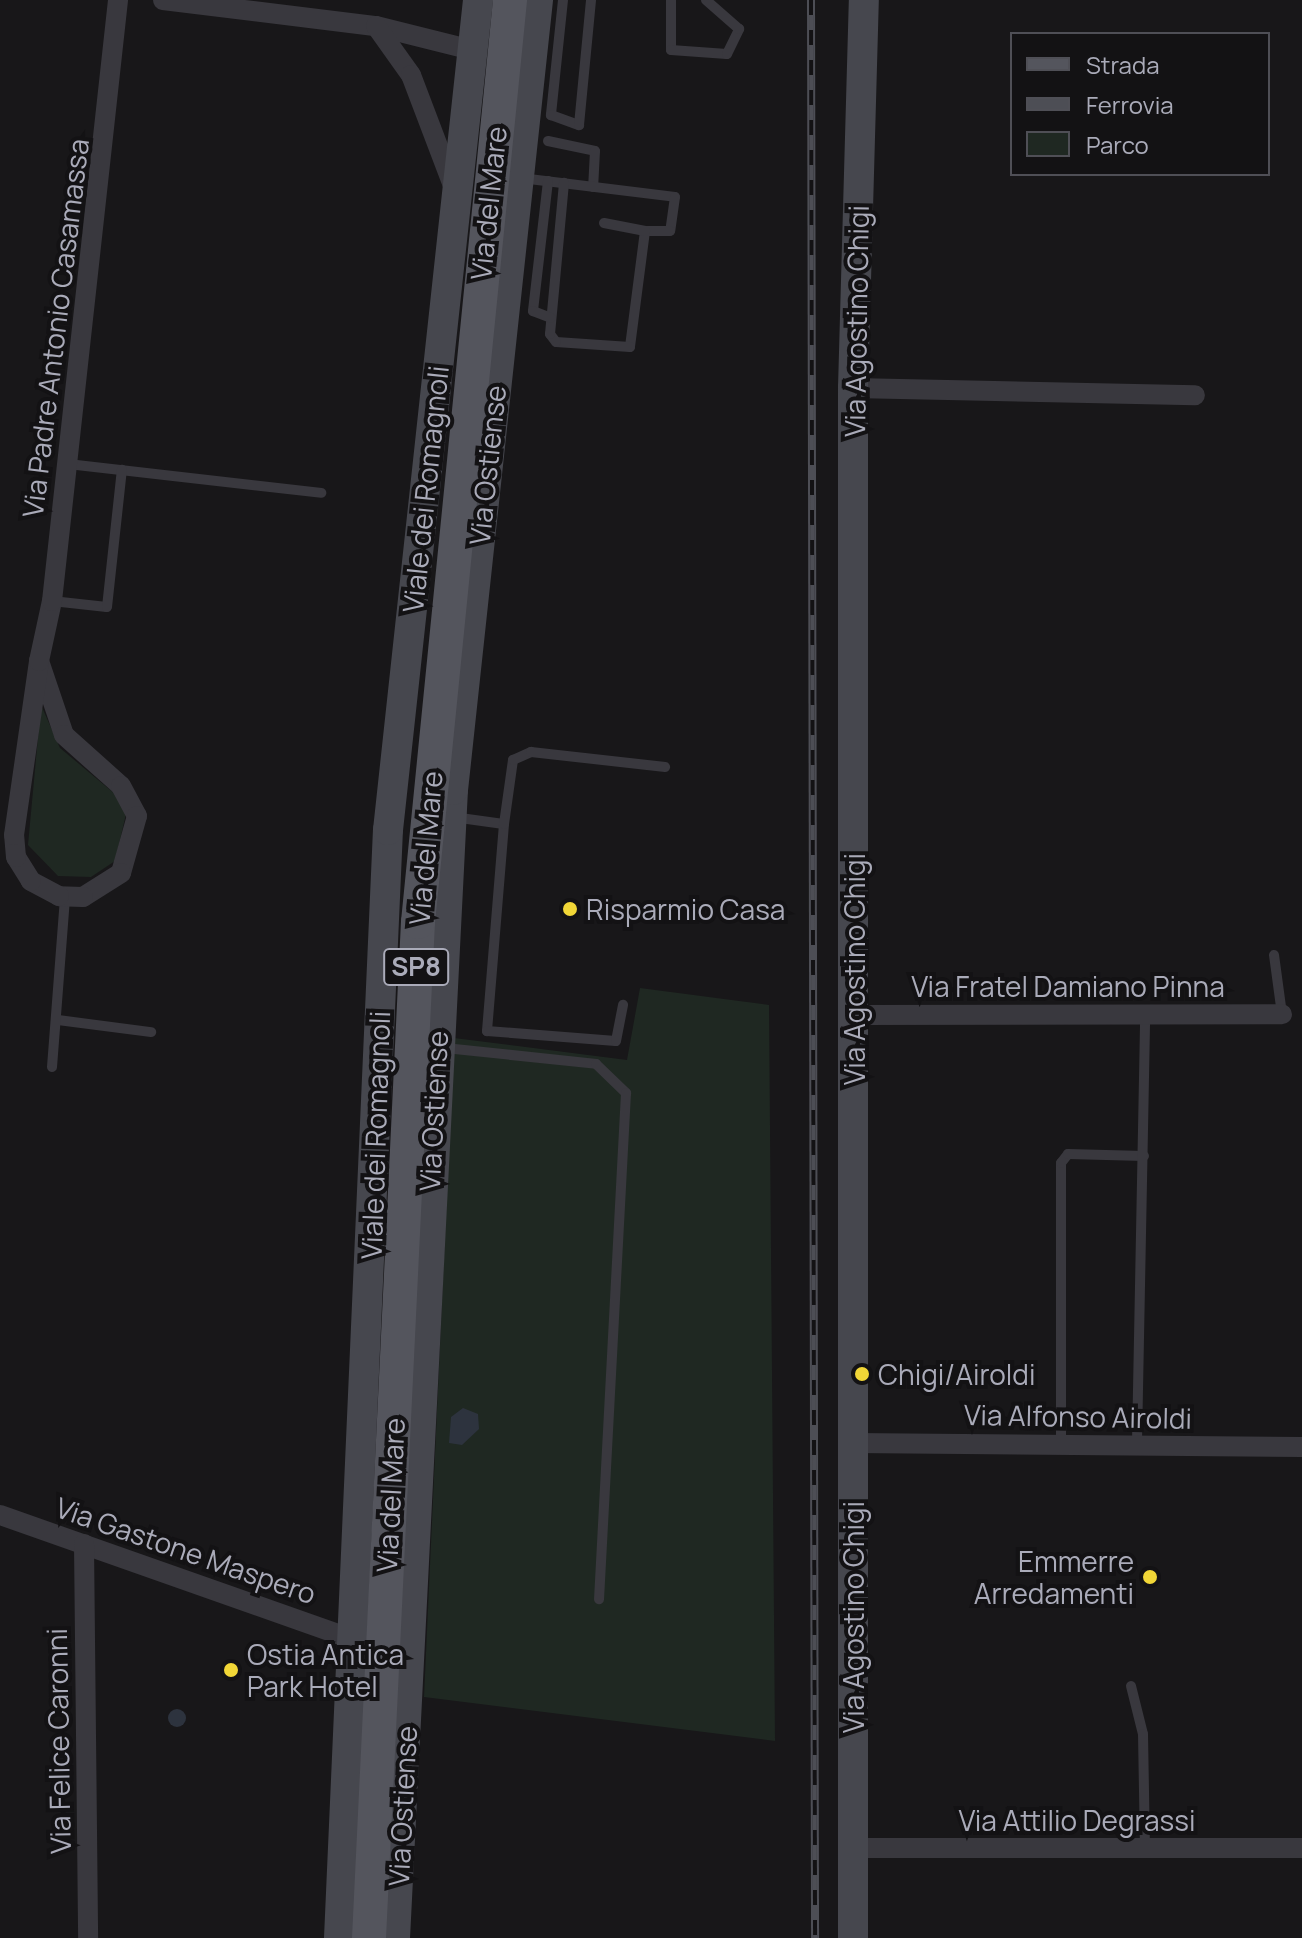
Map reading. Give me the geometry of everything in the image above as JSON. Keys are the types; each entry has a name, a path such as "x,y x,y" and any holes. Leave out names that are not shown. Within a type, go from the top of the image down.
{"main road":[{"name":"Viale dei Romagnoli","path":"339,1938 388,830 478,0"},
{"name":"Via del Mare","path":"369,1938 419,908 510,0"},
{"name":"Via Ostiense","path":"395,1938 435,1047 451,816 533,179 538,0"},
{"name":"Via Agostino Chigi","path":"853,1938 853,388 864,0"}],"street":[{"name":"Via Padre Antonio Casamassa","path":"65,897 31,881 14,850 39,661 52,601 118,0"},
{"path":"163,0 376,26 472,50"},
{"path":"376,26 411,75 456,195"},
{"path":"853,388 1195,395"},
{"path":"39,661 64,735 121,786 137,816 133,848 116,879 97,892 65,897"},
{"name":"Via Fratel Damiano Pinna","path":"855,1015 1282,1014"},
{"name":"Via Alfonso Airoldi","path":"853,1443 1061,1441 1302,1447"},
{"name":"Via Gastone Maspero","path":"0,1515 353,1639"},
{"name":"Via Felice Caronni","path":"84,1544 88,1938"},
{"name":"Via Attilio Degrassi","path":"852,1848 1302,1848"}],"lane":[{"path":"563,0 551,115 579,125 591,0"},
{"path":"671,0 671,50 727,54 739,29 706,0"},
{"path":"548,141 595,151 593,187"},
{"path":"551,318 533,311 533,179 675,197 670,231 645,231 604,223"},
{"path":"564,183 551,318 556,342 630,347 645,231"},
{"path":"68,464 321,493"},
{"path":"52,601 107,607 122,470"},
{"path":"623,1005 616,1041 487,1031 504,824 513,760 531,752 665,767"},
{"path":"451,816 504,824"},
{"path":"52,1067 65,897"},
{"path":"1274,955 1282,1014"},
{"path":"1137,1442 1145,1013"},
{"path":"58,1020 151,1032"},
{"path":"435,1047 596,1064 626,1093 599,1599"},
{"path":"1061,1441 1061,1163 1068,1154 1144,1156"},
{"path":"1131,1686 1143,1734 1145,1848"}],"green space":[{"path":"41,705 60,748 115,794 126,814 115,861 91,877 58,876 28,845"},
{"path":"640,988 769,1005 775,1741 424,1697 454,1038 627,1060"}],"shaded area":[{"path":"463,1408 478,1414 479,1429 462,1445 449,1443 451,1417"},
{"path":"173,1709 181,1709 186,1718 184,1725 173,1727 168,1722 168,1714"}],"railway":[{"path":"811,0 815,1938"}],"place":[{"name":"Risparmio Casa","path":"570,909"},
{"name":"Chigi/Airoldi","path":"862,1374"},
{"name":"Emmerre Arredamenti","path":"1150,1577"},
{"name":"Ostia Antica Park Hotel","path":"231,1670"}]}
